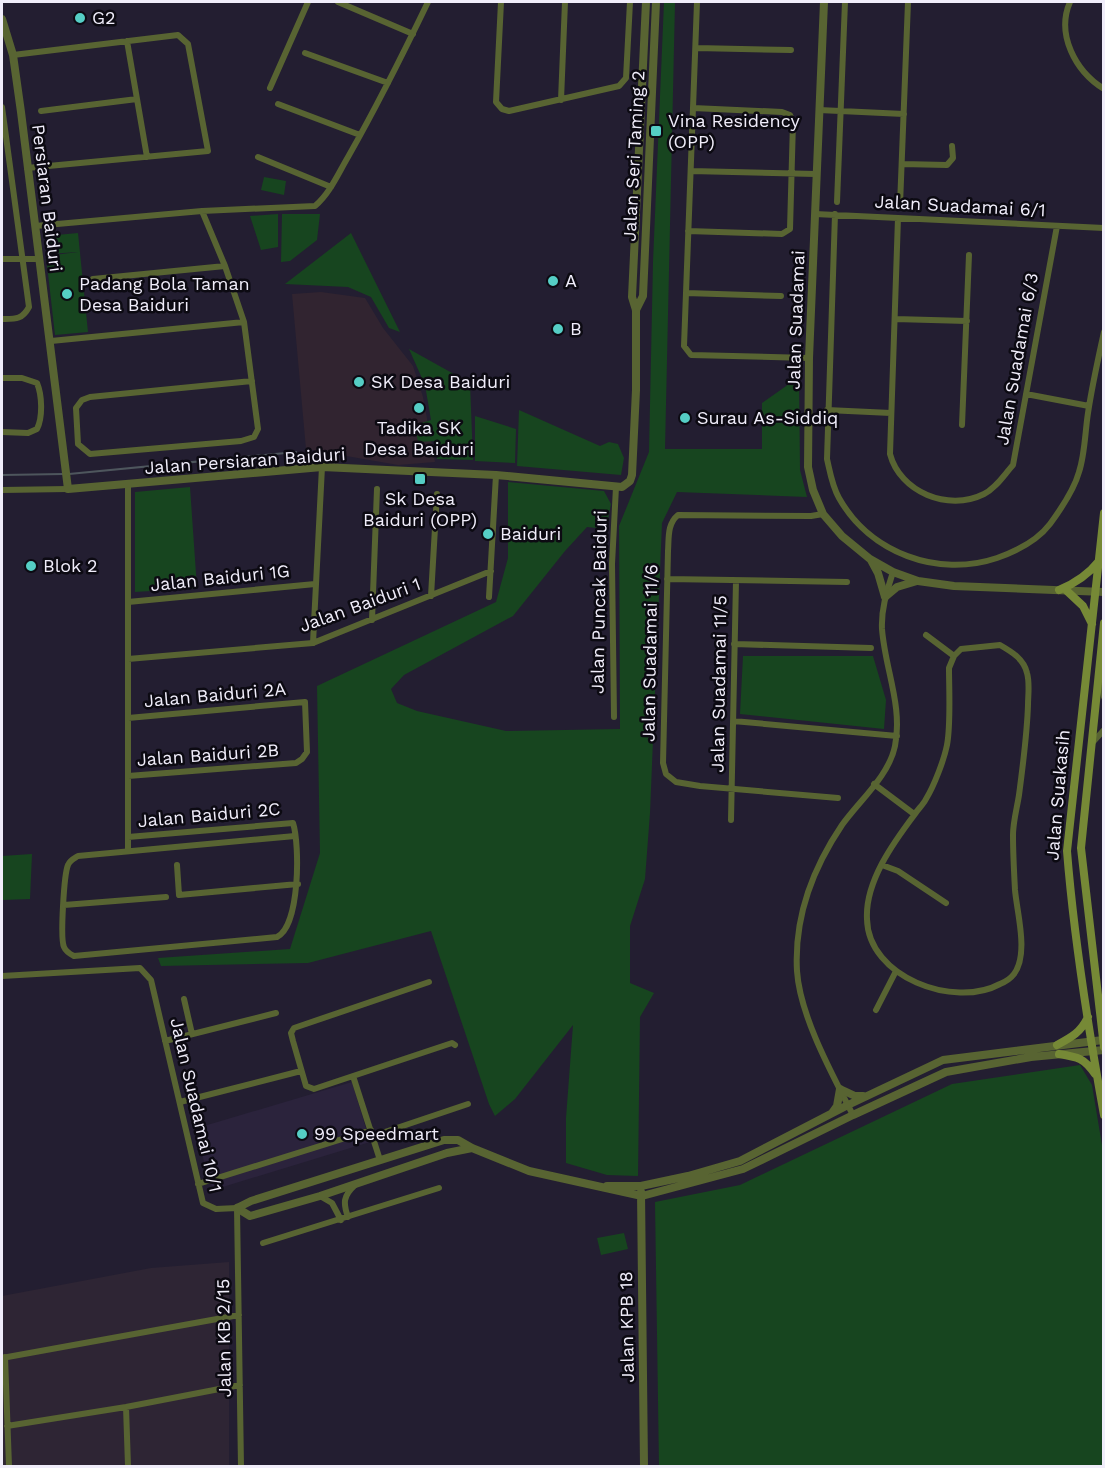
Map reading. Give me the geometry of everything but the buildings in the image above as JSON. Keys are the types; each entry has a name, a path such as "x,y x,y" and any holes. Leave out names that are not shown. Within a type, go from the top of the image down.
{"main road":[{"name":"Jalan Suakasih","path":"1104,513 1099,561 1100,592 1092,624 1067,850 1070,890 1092,1051 1104,1114"},
{"path":"1092,624 1083,606 1063,590 1084,577 1099,561"},
{"name":"Jalan Suakasih","path":"1103,1046 1081,848 1104,623"},
{"path":"1058,1050 1082,1029 1088,1017"},
{"path":"1058,1050 1080,1058 1089,1065 1097,1077"}],"street":[{"path":"270,88 308,2"},
{"path":"338,2 413,34"},
{"path":"35,226 202,211 315,206 331,187 360,135 428,2"},
{"path":"501,2 496,102 502,109 509,111 619,86 626,78 630,2"},
{"path":"561,100 565,2"},
{"name":"Jalan Seri Taming 2","path":"616,487 626,485 632,475 636,390 636,310 632,297 646,2"},
{"name":"Jalan Seri Taming 2","path":"636,310 643,296 656,2"},
{"path":"697,2 684,346 691,355 809,358"},
{"name":"Jalan Suadamai","path":"824,2 809,358 808,467 813,490 823,514 842,536 870,559 892,572 918,581 954,586 1100,592"},
{"path":"837,202 845,2"},
{"path":"900,205 908,2"},
{"path":"1070,2 1065,28 1069,48 1087,76 1104,88"},
{"name":"Persiaran Baiduri","path":"2,19 12,55 21,112 68,489"},
{"path":"12,55 178,35 188,44 208,151 27,168"},
{"path":"127,41 147,157"},
{"path":"696,48 791,50"},
{"path":"305,52 388,83"},
{"path":"41,111 137,99"},
{"path":"278,104 360,135"},
{"path":"2,107 29,307 25,315 18,319 2,319"},
{"path":"688,231 782,234 790,228 793,174 793,122 790,115 782,112 693,108"},
{"path":"819,110 904,114"},
{"path":"902,164 947,165 953,158 952,146"},
{"path":"258,157 331,187"},
{"path":"691,171 816,174"},
{"path":"202,211 225,266 244,322 252,381 258,429 254,437 242,441 90,454 78,444 76,408 82,400 101,396 252,381"},
{"name":"Jalan Suadamai 6/1","path":"815,214 1104,228"},
{"path":"836,214 827,459 833,485 846,509 859,524 898,553 925,563 954,566 984,562 1009,554 1026,545 1048,526 1069,494 1079,472 1104,332"},
{"name":"Jalan Suadamai 6/3","path":"898,218 890,454 897,472 919,492 940,499 961,500 983,495 992,489 1013,465 1057,226"},
{"path":"963,424 969,255"},
{"path":"2,259 39,259"},
{"path":"93,279 225,266"},
{"path":"686,293 781,296"},
{"path":"895,319 967,321"},
{"path":"51,340 244,322"},
{"path":"2,378 31,380 37,383 40,389 41,421 37,429 28,432 2,432"},
{"path":"1026,394 1089,406"},
{"path":"827,410 891,413"},
{"path":"313,643 322,467"},
{"name":"Jalan Persiaran Baiduri","path":"68,489 322,467 496,475 616,487"},
{"path":"489,597 496,475"},
{"path":"128,485 128,850"},
{"name":"Jalan Puncak Baiduri","path":"614,717 612,564 616,487"},
{"path":"2,490 68,489"},
{"path":"372,620 377,489"},
{"path":"431,596 437,494"},
{"name":"Jalan Suadamai 11/6","path":"732,789 676,782 666,774 663,763 667,579 672,519 678,515 811,516 823,514"},
{"path":"870,559 878,573 885,597"},
{"name":"Jalan Baiduri 1","path":"128,659 313,643 491,571"},
{"path":"853,1114 821,1053 802,997 797,972 799,930 813,878 826,849 885,770 894,750 898,717 887,666 882,628 885,597 892,572"},
{"path":"667,579 848,582"},
{"name":"Jalan Suadamai 11/5","path":"731,820 736,581"},
{"path":"885,597 897,587 918,581"},
{"name":"Jalan Baiduri 1G","path":"128,602 315,584"},
{"path":"926,635 954,656"},
{"path":"734,644 871,648"},
{"path":"1000,645 1014,653 1028,673 1027,734 1013,833 1015,890 1022,945 1021,962 1014,975 993,988 977,993 959,993 928,987 896,971 872,943 867,922 867,903 882,865 914,814 926,800 947,745 949,668 954,656 961,649 1000,645"},
{"path":"1098,669 1104,697"},
{"name":"Jalan Baiduri 2A","path":"128,718 305,702"},
{"name":"Jalan Baiduri 2B","path":"128,776 296,763 307,752 305,702"},
{"path":"733,721 897,736"},
{"path":"1091,744 1104,730"},
{"path":"874,784 914,814"},
{"path":"732,789 838,798"},
{"name":"Jalan Baiduri 2C","path":"128,837 293,822 295,836"},
{"path":"295,836 298,884 286,930 277,937 74,956 68,953 63,946 66,869 69,862 78,856 128,850 295,836"},
{"path":"177,865 179,895 298,884"},
{"path":"882,865 919,883 946,903"},
{"path":"64,905 166,897"},
{"name":"Jalan Suadamai 10/1","path":"2,976 134,968 144,971 151,980 203,1203 216,1209 237,1208 250,1201 444,1140 458,1140 529,1171 642,1196 743,1169 853,1114 946,1072 1058,1050 1091,1041 1103,1046"},
{"path":"876,1010 896,971"},
{"path":"429,982 294,1028 291,1033 306,1086 314,1089 452,1043 455,1045"},
{"path":"184,999 192,1034"},
{"path":"165,1041 276,1013"},
{"name":"Jalan Suadamai 10/1","path":"602,1186 641,1186 688,1176 740,1161 942,1060 1058,1050 1092,1051 1103,1046"},
{"path":"180,1102 301,1071"},
{"path":"353,1076 374,1133 381,1160"},
{"path":"840,1089 855,1096 867,1096"},
{"path":"831,1114 837,1106 840,1089"},
{"path":"198,1184 468,1104"},
{"name":"Jalan Suadamai 10/1","path":"237,1208 250,1216 355,1185 447,1153 472,1148"},
{"path":"348,1217 344,1199 347,1192 355,1185"},
{"name":"Jalan KPB 18","path":"641,1186 644,1467"},
{"path":"263,1243 439,1188"},
{"path":"320,1196 332,1203 340,1220"},
{"name":"Jalan KB 2/15","path":"237,1208 241,1467"},
{"path":"9,1467 3,1358 239,1315"},
{"path":"8,1426 126,1407 240,1385"},
{"path":"126,1407 128,1467"}],"shaded area":[{"name":"SK Desa Baiduri","path":"321,292 365,298 383,328 413,366 423,397 435,462 398,465 306,449 292,294"},
{"path":"352,1082 370,1142 213,1190 194,1129"},
{"path":"229,1262 229,1466 2,1466 2,1296 151,1268"}],"green space":[{"path":"664,2 675,2 665,449 762,449 762,403 799,377 800,470 807,497 677,492 662,523 650,813 645,879 630,926 630,983 654,993 640,1017 638,1176 607,1175 566,1163 566,1118 573,1025 515,1099 495,1116 431,931 308,963 161,966 158,958 290,949 320,853 317,686 496,602 508,558 508,482 604,491 611,504 606,529 587,527 513,616 404,675 391,689 397,703 417,711 506,731 620,729 619,526 649,452 653,262"},
{"path":"264,177 286,181 284,195 261,190"},
{"path":"278,214 278,247 261,250 250,216"},
{"path":"282,214 320,214 317,240 290,261 281,262"},
{"name":"Padang Bola Taman Desa Baiduri","path":"78,233 88,332 55,335 46,256 78,252 48,254 46,236"},
{"path":"351,233 400,332 389,328 371,297 348,287 285,284"},
{"path":"409,349 470,383 473,460 437,459 435,441 418,442 415,425 431,420 425,385"},
{"path":"519,410 600,446 609,442 618,444 624,458 621,475 517,466"},
{"path":"475,416 516,429 515,463 475,461"},
{"path":"190,487 197,588 135,592 135,492"},
{"path":"743,656 873,656 886,700 884,729 740,714"},
{"path":"32,854 30,899 2,900 2,856"},
{"path":"1080,1065 1092,1085 1103,1151 1103,1466 659,1466 655,1202 740,1185 952,1084"},
{"path":"624,1233 628,1249 601,1255 597,1238"}],"waterway":[{"path":"69,474 296,452"},
{"path":"2,475 63,474"}],"place":[{"name":"G2","path":"80,18"},
{"name":"Vina Residency (OPP)","path":"656,131"},
{"name":"A","path":"553,281"},
{"name":"Padang Bola Taman Desa Baiduri","path":"67,294"},
{"name":"B","path":"558,329"},
{"name":"SK Desa Baiduri","path":"359,382"},
{"name":"Tadika SK Desa Baiduri","path":"419,408"},
{"name":"Surau As-Siddiq","path":"685,418"},
{"name":"Sk Desa Baiduri (OPP)","path":"420,479"},
{"name":"Baiduri","path":"488,534"},
{"name":"Blok 2","path":"31,566"},
{"name":"99 Speedmart","path":"302,1134"}]}
